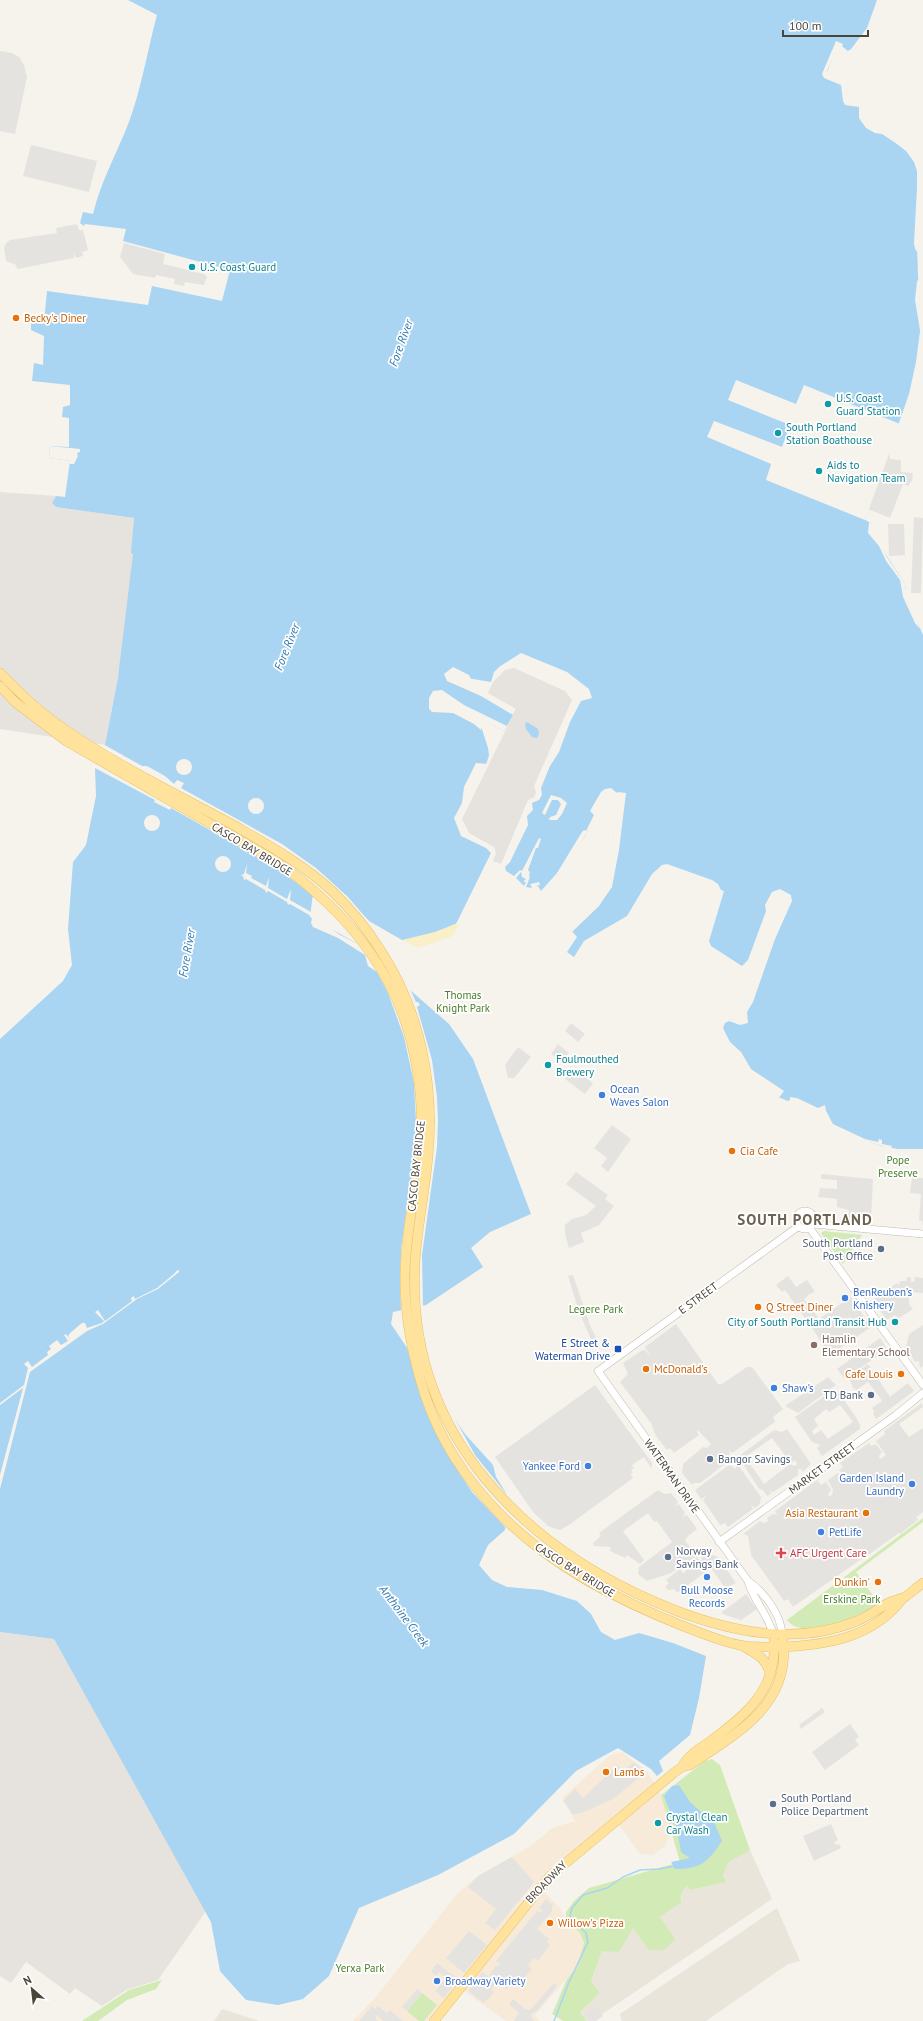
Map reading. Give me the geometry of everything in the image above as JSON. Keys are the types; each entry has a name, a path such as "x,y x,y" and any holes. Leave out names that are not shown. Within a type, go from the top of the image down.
{"main road":[{"name":"CASCO BAY BRIDGE","path":"0,672 42,713 78,738 270,846 311,874 349,909 382,952 404,994 416,1025 428,1083 430,1121 429,1152 416,1247 414,1285 420,1336 426,1363 439,1402 464,1450 493,1489 514,1512 540,1535 560,1550 602,1576 660,1604 689,1615 732,1628 777,1634"},
{"name":"CASCO BAY BRIDGE","path":"1,689 15,702 66,741 274,860 300,878 329,902 356,932 376,960 389,984 405,1021 415,1060 419,1085 421,1111 420,1154 406,1248 405,1273 408,1331 425,1396 436,1421 462,1468 494,1508 532,1543 584,1578 632,1605 707,1636 741,1646 779,1647"},
{"path":"777,1634 808,1633 841,1627 864,1618 889,1603 904,1597 923,1583"},
{"path":"779,1647 812,1646 850,1636 894,1610 904,1597"},
{"name":"WATERMAN DRIVE","path":"777,1634 779,1647"},
{"path":"741,1646 763,1658 768,1666 770,1675"},
{"name":"BROADWAY","path":"434,2021 531,1897 549,1877 682,1767 686,1760 714,1739 754,1704 764,1691 779,1647"},
{"name":"BROADWAY","path":"682,1767 690,1765 742,1730 760,1713 778,1683 783,1661 779,1647"}],"street":[{"path":"811,1226 814,1218 812,1214 804,1211 799,1214 797,1218 799,1226 923,1234"},
{"name":"E STREET","path":"598,1371 799,1226"},
{"path":"811,1226 923,1385"},
{"name":"WATERMAN DRIVE","path":"598,1371 748,1581 756,1586 770,1605 780,1623 777,1634"},
{"name":"MARKET STREET","path":"720,1542 923,1393"}],"shaded area":[{"path":"0,51 12,53 19,57 24,65 27,77 15,134 0,131"},
{"path":"31,145 97,161 89,192 23,176"},
{"path":"77,224 79,230 83,230 88,250 82,252 83,256 76,258 74,253 74,258 17,269 16,265 6,261 4,248 6,243 10,240 57,233 56,228"},
{"path":"124,243 165,254 163,264 204,274 207,277 204,285 185,282 184,286 174,284 175,279 156,275 155,278 133,274 120,257"},
{"path":"889,441 890,459 901,460 901,472 913,473 912,481 908,486 903,484 890,518 838,497"},
{"path":"0,492 56,496 52,503 56,507 134,518 133,528 145,530 105,745 0,729"},
{"path":"914,517 923,518 921,593 911,593"},
{"path":"888,524 904,524 905,555 889,556"},
{"path":"514,668 565,691 572,700 534,786 536,792 534,798 528,800 501,864 493,861 496,853 494,847 469,833 462,819 516,709 488,693 493,682 505,670"},
{"path":"571,1023 585,1034 578,1042 565,1031"},
{"path":"558,1044 569,1053 562,1062 551,1054"},
{"path":"518,1047 531,1057 514,1078 508,1078 505,1065"},
{"path":"573,1069 593,1083 585,1094 565,1079"},
{"path":"612,1125 631,1139 608,1172 601,1166 607,1158 592,1147 594,1148"},
{"path":"576,1172 608,1195 605,1199 614,1206 599,1225 581,1233 584,1242 569,1248 565,1234 565,1225 572,1219 586,1215 596,1206 566,1184"},
{"path":"821,1174 873,1179 871,1220 848,1218 849,1210 837,1207 837,1199 818,1197 820,1188 837,1189 837,1180 821,1179"},
{"path":"912,1177 923,1178 923,1226 922,1221 919,1221 921,1194 910,1193"},
{"path":"573,1275 590,1325 598,1342 593,1344 579,1312 568,1276"},
{"path":"788,1276 796,1287 807,1280 815,1292 807,1295 808,1296 804,1299 818,1317 809,1324 785,1290 782,1292 776,1285"},
{"path":"907,1277 911,1277 911,1282 914,1282 915,1277 923,1278 923,1293 912,1292 912,1288 910,1288 909,1304 913,1309 899,1318 895,1315 887,1320 879,1309 882,1306 876,1309 871,1301 897,1283 899,1286 900,1281 906,1281"},
{"path":"851,1297 871,1327 840,1348 843,1353 837,1358 835,1354 828,1357 822,1348 824,1346 810,1325"},
{"path":"676,1324 718,1384 722,1384 747,1367 752,1367 783,1409 773,1417 775,1422 732,1453 729,1450 730,1460 700,1483 694,1483 692,1485 682,1473 683,1464 703,1447 707,1448 711,1444 698,1430 697,1432 699,1435 674,1453 670,1448 667,1450 656,1436 651,1423 620,1382 628,1374 623,1363 645,1350 651,1357 645,1347"},
{"path":"923,1325 923,1366 920,1368 919,1361 915,1362 906,1347 909,1334"},
{"path":"880,1338 887,1349 845,1379 837,1369"},
{"path":"868,1364 891,1398 891,1396 908,1383 914,1391 876,1419 872,1408 882,1401 881,1399 868,1382 857,1390 853,1388 849,1378"},
{"path":"828,1377 836,1385 798,1413 785,1406"},
{"path":"595,1385 652,1463 652,1469 644,1457 632,1465 634,1468 631,1470 633,1473 630,1474 633,1478 560,1530 548,1526 533,1512 495,1457"},
{"path":"833,1390 836,1393 838,1392 856,1417 860,1425 860,1429 822,1456 817,1448 820,1445 812,1442 795,1417","holes":["840,1405 853,1422 828,1439 821,1430 814,1435 812,1431 818,1426 814,1419 826,1409 829,1412"]},
{"path":"922,1403 923,1407 899,1424 909,1437 923,1428 923,1512 916,1517 918,1520 900,1534 899,1533 793,1607 788,1599 784,1601 751,1555 748,1536 743,1534 760,1521 765,1523 768,1521 767,1518 773,1514 777,1515 775,1511 817,1480 821,1485 826,1482 831,1490 828,1494 829,1496 832,1495 833,1490 828,1480 838,1473 844,1481 852,1480 851,1477 847,1480 839,1470 843,1467 840,1463 869,1443 871,1446 876,1444 882,1452 879,1456 880,1459 886,1455 876,1441 885,1434 884,1431"},
{"path":"787,1429 811,1464 803,1472 801,1469 798,1469 798,1475 772,1493 770,1489 771,1494 767,1496 762,1489 760,1490 739,1458 743,1453 774,1430 782,1432","holes":["772,1438 791,1463 795,1460 797,1464 795,1466 790,1464 764,1484 745,1457"]},
{"path":"729,1465 736,1469 736,1465 738,1465 761,1497 760,1504 755,1508 751,1505 753,1509 728,1527 725,1523 720,1525 703,1500 706,1496 701,1499 695,1490"},
{"path":"658,1490 664,1494 671,1493 678,1502 675,1506 679,1504 685,1513 682,1517 687,1515 697,1529 687,1537 685,1541 691,1548 699,1548 700,1554 671,1573 647,1581 638,1574 639,1567 672,1542 657,1521 654,1522 648,1513 623,1531 644,1560 640,1564 627,1555 625,1558 610,1551 611,1547 594,1546 593,1543 601,1536 599,1533"},
{"path":"710,1554 718,1557 736,1583 725,1588 711,1568 677,1593 674,1589 668,1590 665,1587 669,1583 666,1580 680,1569 683,1573 686,1571 684,1566 697,1557 700,1561 702,1560 701,1555"},
{"path":"746,1594 757,1609 741,1620 722,1614 722,1612"},
{"path":"0,1632 54,1639 206,1911 158,1980 126,1990 102,2006 75,1988 70,1994 26,1962 11,1983 0,1976"},
{"path":"822,1708 825,1712 801,1729 799,1725"},
{"path":"850,1724 859,1737 855,1740 859,1745 825,1770 812,1752"},
{"path":"622,1752 647,1771 661,1795 672,1831 665,1846 653,1855 640,1854 619,1825 565,1868 544,1892 560,1908 566,1919 580,1933 584,1946 575,1969 535,2015 539,2021 506,2021 464,1991 440,2021 353,2021 375,1998 456,1895 474,1879 532,1845 552,1828 575,1821 562,1798 609,1756"},
{"path":"634,1762 645,1773 613,1799 576,1814 573,1814 563,1801 575,1789 583,1798 618,1765 623,1771"},
{"path":"831,1824 838,1840 834,1842 836,1845 839,1844 841,1848 814,1861 803,1836"},
{"path":"750,1850 772,1899 592,2021 586,2021 580,2012 600,1993 591,1981 602,1951 633,1928 660,1917 682,1902 681,1893 687,1886 690,1890 727,1882 723,1876 728,1863"},
{"path":"512,1857 534,1882 495,1930 485,1923 496,1909 468,1887 478,1876"},
{"path":"546,1899 553,1905 551,1908 553,1910 537,1929 549,1939 547,1942 550,1945 538,1961 534,1958 528,1965 532,1968 520,1984 514,1979 507,1989 489,1975 496,1966 499,1966 500,1963 496,1961 537,1911 541,1913 542,1910 539,1908"},
{"path":"777,1908 800,1961 788,1964 706,2021 622,2021 620,2014"},
{"path":"469,1931 487,1945 464,1973 446,1958"},
{"path":"437,1963 458,1979 444,1998 435,1991 446,1978 439,1972 436,1976 431,1971"},
{"path":"482,1972 496,1982 491,1990 494,1992 488,2000 486,1999 484,2003 468,1991"},
{"path":"554,1983 557,1986 538,2010 530,2015 534,2021 514,2021 519,2013 509,2004 513,1999 525,2009 530,2010"},
{"path":"417,1989 422,1993 407,2011 402,2007"},
{"path":"372,2006 375,2009 378,2006 387,2013 390,2010 403,2021 383,2021 377,2015 375,2018 378,2021 359,2021"},
{"path":"595,2006 603,2016 596,2021 591,2021 585,2015"},
{"path":"222,2009 247,2017 259,2021 214,2021"}],"green space":[{"path":"824,1231 862,1235 843,1264 821,1233"},
{"name":"Erskine Park","path":"923,1518 923,1522 856,1572 879,1604 846,1620 818,1628 795,1626 787,1620"},
{"path":"712,1759 720,1765 750,1850 728,1863 723,1876 727,1882 690,1890 687,1886 682,1893 682,1902 660,1917 675,1939 664,1950 649,1950 633,1928 619,1952 602,1951 591,1981 600,1993 580,2012 586,2021 563,2021 552,2014 567,1979 577,1967 584,1943 580,1933 566,1919 566,1912 574,1901 589,1888 680,1862 661,1795 705,1761"},
{"path":"162,1980 156,1989 127,2000 98,2021 82,2021 129,1990"},
{"path":"422,1993 437,2005 424,2021 419,2021 407,2011"}],"sand":[{"path":"463,916 453,936 418,948 402,940 398,932"}],"water":[{"name":"Fore River","path":"128,0 877,0 867,28 851,49 848,51 838,43 826,75 846,87 848,98 851,103 858,104 866,121 910,152 919,169 916,216 920,331 916,362 909,394 865,520 871,523 872,533 905,584 907,599 923,635 923,1149 898,1149 881,1146 844,1132 832,1124 827,1113 793,1098 788,1101 778,1097 748,1073 738,1052 732,1050 720,1031 724,1022 732,1019 744,1020 785,901 783,895 779,895 771,904 745,970 706,945 720,890 664,870 654,877 629,918 627,916 584,941 574,957 567,952 577,937 570,929 592,907 608,886 617,803 615,798 608,796 603,801 584,838 543,892 533,896 503,869 527,816 531,801 539,794 537,786 575,701 575,695 568,689 528,669 512,665 506,666 498,672 491,682 467,678 454,672 451,677 516,710 504,731 442,698 438,703 481,726 489,755 486,765 459,818 467,835 493,851 460,922 435,932 402,940 369,921 324,875 312,901 310,917 356,943 449,1024 473,1059 531,1214 490,1232 471,1248 483,1267 426,1305 393,1312 391,1324 465,1434 493,1465 496,1477 506,1493 505,1530 488,1545 479,1565 492,1580 507,1587 542,1590 577,1601 591,1614 601,1632 615,1640 639,1633 673,1643 706,1656 699,1698 690,1735 659,1761 663,1771 657,1776 651,1769 618,1748 576,1771 514,1834 438,1875 359,1908 329,1976 303,1999 278,2005 246,2000 220,1971 211,1922 54,1639 0,1632 0,1039 63,981 72,965 68,929 73,862 86,845 96,796 95,768 105,745 118,677 133,554 131,553 134,518 56,507 52,503 56,496 65,497 70,461 49,458 50,446 69,447 69,418 62,417 63,407 70,405 70,385 32,381 34,363 43,365 44,336 31,330 31,324 33,321 44,322 47,291 148,305 152,286 222,301 230,270 123,241 126,229 85,224 84,226 80,223 83,212 93,214 105,179 129,122 141,83 157,15"},
{"path":"527,722 538,729 539,734 537,738 532,737 526,729 525,724"},
{"path":"679,1785 690,1802 715,1824 722,1841 703,1863 698,1866 684,1869 675,1869 671,1862 690,1858 681,1852 677,1829 664,1796 672,1786"}],"pier":[{"path":"836,41 843,44 842,47 838,46 827,71 828,74 845,83 849,99 864,107 867,119 911,151 918,161 921,169 918,216 919,254 915,249 914,243 917,171 914,162 906,151 897,144 882,134 875,133 866,128 859,118 859,107 845,105 841,85 824,78 822,74"},
{"path":"920,279 919,299 922,330 920,330 915,300 917,281"},
{"path":"736,380 796,404 804,385 900,424 865,520 766,480 771,464 707,437 714,421 782,447 790,425 728,400"},
{"path":"50,446 80,449 80,452 77,453 78,456 74,464 70,464 70,461 49,458"},
{"path":"869,522 871,523 887,557 905,584 920,629 915,623 903,597 900,580 886,561 879,546 868,533"},
{"path":"521,653 567,672 589,689 592,698 581,701 570,722 559,752 550,766 541,788 542,795 539,800 532,803 533,810 527,816 528,825 510,862 505,867 506,871 514,876 520,870 522,871 539,838 541,839 528,870 530,872 530,877 526,887 532,888 530,884 539,882 540,885 535,886 538,886 541,891 557,873 582,832 584,830 586,831 594,815 590,811 601,792 605,789 611,788 617,793 626,793 619,850 612,887 599,906 572,932 568,928 594,902 606,885 614,830 615,804 613,800 608,798 606,799 574,855 544,893 534,898 502,870 523,815 526,814 524,812 529,800 537,794 535,785 573,701 573,696 567,691 517,667 510,666 498,674 493,682 491,682 494,672 499,667","holes":["521,872 522,877 526,879 523,882 526,882 524,886 516,878"]},
{"path":"453,667 469,675 472,681 455,675 453,676 516,709 513,715 481,696 447,681 444,674"},
{"path":"442,690 464,705 507,726 504,731 442,700 441,703 482,725 481,730 474,724 453,713 432,712 429,709 429,698 433,691"},
{"path":"103,744 142,766 147,766 165,776 174,784 177,780 184,783 181,788 282,844 316,868 348,897 372,925 325,879 315,901 312,901 313,895 275,867 171,808 170,810 154,802 155,800 93,767"},
{"path":"184,759 190,761 192,767 190,773 184,775 178,773 176,767 178,761"},
{"path":"476,763 489,764 461,819 468,834 492,847 495,851 494,856 462,922 455,926 491,853 486,848 461,836 454,818 462,803 464,787"},
{"path":"551,795 561,798 567,803 562,814 557,820 549,820 550,817 556,815 561,804 558,800 552,800 545,815 542,813"},
{"path":"256,798 262,800 264,806 262,812 256,814 250,812 248,806 250,800"},
{"path":"152,815 158,817 160,823 158,829 152,831 146,829 144,823 146,817"},
{"path":"223,856 229,858 231,864 229,870 223,872 217,870 215,864 217,858"},
{"path":"247,864 246,873 252,876 251,878 266,886 269,877 268,888 287,899 291,889 290,900 311,912 311,916 290,904 288,905 287,902 268,891 266,893 265,890 246,879 244,880 243,876 241,875 244,874"},
{"path":"667,864 712,880 718,884 721,890 724,891 709,941 711,946 742,966 748,960 766,911 765,905 772,892 780,889 791,895 792,901 775,939 753,1002 747,1012 748,1023 740,1025 729,1021 725,1023 723,1028 730,1042 741,1052 751,1069 784,1091 778,1099 746,1074 737,1054 727,1048 718,1031 722,1022 742,1018 743,1008 749,997 767,951 783,901 782,897 773,905 759,949 752,963 745,972 739,971 704,946 718,892 713,890 712,887 708,888 669,872 665,872 654,881 631,919 628,920 627,916 652,874 662,865"},
{"path":"312,918 318,919 340,935 358,944 356,941 409,987 416,1002 420,1005 417,1007 432,1060 437,1097 438,1121 437,1147 422,1255 423,1307 401,1312 401,1249 414,1156 416,1121 414,1083 404,1037 388,993 377,972 368,966 365,955 338,938 313,927 311,923"},
{"path":"790,1097 797,1098 818,1108 825,1105 826,1111 833,1124 865,1139 878,1142 879,1139 882,1140 882,1144 892,1146 891,1149 843,1133 830,1125 825,1114 794,1099 790,1102"},
{"path":"179,1270 179,1272 158,1289 137,1299 103,1324 87,1331 30,1372 0,1489 0,1475 23,1388 0,1405 0,1403 24,1385 28,1368 24,1364 28,1361 32,1367 48,1355 47,1352 51,1349 49,1346 57,1340 61,1345 68,1341 64,1335 66,1334 70,1340 68,1336 70,1333 82,1323 85,1323 87,1328 102,1323 104,1321 95,1312 98,1310 105,1321 132,1301 131,1298 134,1296 135,1299 157,1288"},
{"path":"406,1344 448,1406 475,1455 508,1496 507,1529 472,1492 447,1454 431,1423 420,1395"}],"waterway":[{"name":"Anthoine Creek","path":"554,2021 569,1982 588,1942 586,1933 570,1916 572,1908 583,1895 607,1888 623,1877 640,1870 675,1866"}],"place":[{"name":"U.S. Coast Guard","path":"192,267"},
{"name":"Becky's Diner","path":"16,318"},
{"name":"U.S. Coast Guard Station","path":"828,404"},
{"name":"South Portland Station Boathouse","path":"778,433"},
{"name":"Aids to Navigation Team","path":"819,471"},
{"name":"Foulmouthed Brewery","path":"548,1065"},
{"name":"Ocean Waves Salon","path":"602,1095"},
{"name":"Cia Cafe","path":"732,1151"},
{"name":"South Portland Post Office","path":"881,1249"},
{"name":"BenReuben’s Knishery","path":"845,1298"},
{"name":"Q Street Diner","path":"758,1307"},
{"name":"City of South Portland Transit Hub","path":"895,1322"},
{"name":"Hamlin Elementary School","path":"814,1345"},
{"name":"E Street & Waterman Drive","path":"618,1349"},
{"name":"McDonald's","path":"646,1369"},
{"name":"Cafe Louis","path":"901,1374"},
{"name":"Shaw's","path":"774,1388"},
{"name":"TD Bank","path":"871,1395"},
{"name":"Bangor Savings","path":"710,1459"},
{"name":"Yankee Ford","path":"588,1466"},
{"name":"Garden Island Laundry","path":"912,1484"},
{"name":"Asia Restaurant","path":"866,1513"},
{"name":"PetLife","path":"821,1532"},
{"name":"AFC Urgent Care","path":"781,1553"},
{"name":"Norway Savings Bank","path":"668,1557"},
{"name":"Bull Moose Records","path":"707,1577"},
{"name":"Dunkin'","path":"878,1582"},
{"name":"Lambs","path":"606,1772"},
{"name":"South Portland Police Department","path":"773,1804"},
{"name":"Crystal Clean Car Wash","path":"658,1823"},
{"name":"Willow's Pizza","path":"550,1923"},
{"name":"Broadway Variety","path":"437,1981"}],"district":[{"name":"SOUTH PORTLAND","path":"805,1220"}],"park label":[{"name":"Thomas Knight Park","path":"463,1001"},
{"name":"Pope Preserve","path":"898,1166"},
{"name":"Legere Park","path":"596,1309"},
{"name":"Yerxa Park","path":"360,1968"}]}
